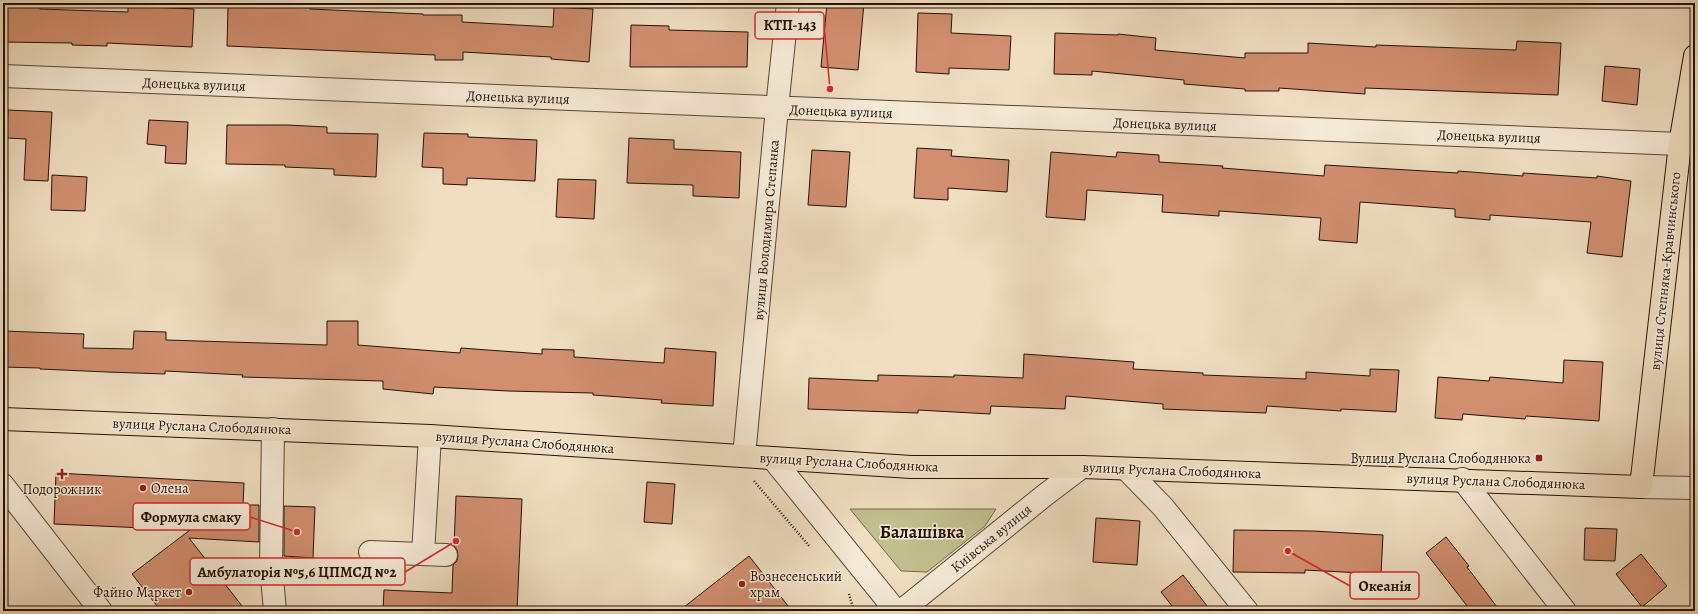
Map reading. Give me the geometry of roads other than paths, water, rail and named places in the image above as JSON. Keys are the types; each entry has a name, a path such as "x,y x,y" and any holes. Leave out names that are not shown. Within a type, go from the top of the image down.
{"main road":[{"name":"вулиця Степняка-Кравчинського","path":"1641,487 1680,144 1695,56"},
{"name":"вулиця Руслана Слободянюка","path":"3,419 430,436 911,467 1082,467 1462,479 1641,487"}],"street":[{"name":"вулиця Володимира Степанка","path":"744,456 788,3"},
{"name":"Донецька вулиця","path":"3,76 1680,144"},
{"path":"273,429 271,566 275,611"},
{"path":"423,554 430,436"},
{"path":"773,459 896,611"},
{"name":"Київська вулиця","path":"900,611 1082,467"},
{"path":"1126,469 1162,507 1247,611"},
{"path":"1462,479 1565,611"},
{"path":"3,485 101,611"},
{"name":"вулиця Руслана Слободянюка","path":"1641,487 1695,488"},
{"path":"370,552 446,555"}],"place":[{"name":"КТП-143","path":"830,89"},
{"name":"Вулиця Руслана Слободянюка","path":"1539,458"},
{"name":"Подорожник","path":"62,474"},
{"name":"Олена","path":"143,488"},
{"name":"Формула смаку","path":"297,532"},
{"name":"Амбулаторія №5,6 ЦПМСД №2","path":"456,541"},
{"name":"Океанія","path":"1288,551"},
{"name":"Вознесенський храм","path":"742,584"},
{"name":"Файно Маркет","path":"189,592"}],"district":[{"name":"Балашівка","path":"922,532"}]}
